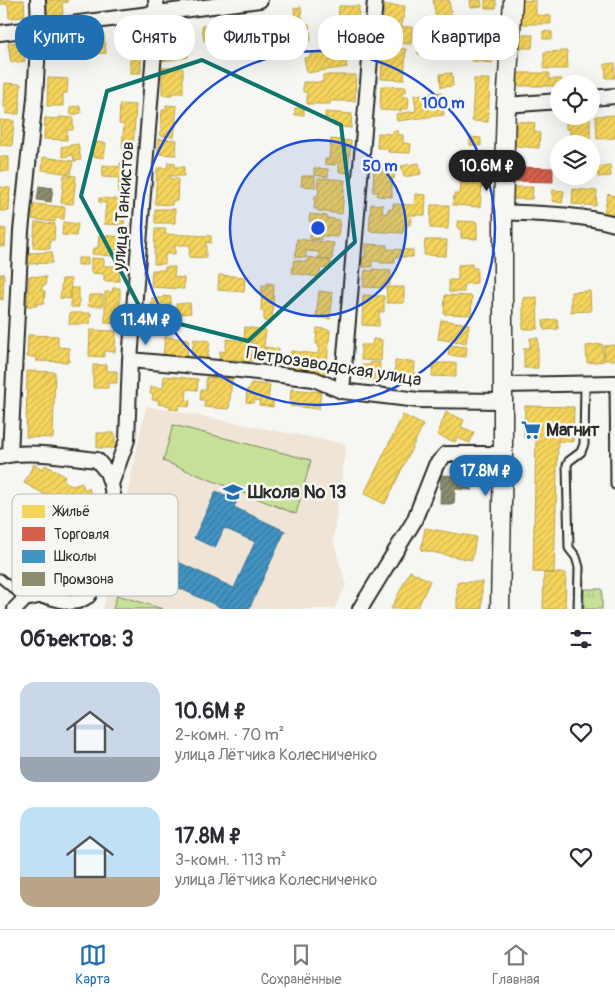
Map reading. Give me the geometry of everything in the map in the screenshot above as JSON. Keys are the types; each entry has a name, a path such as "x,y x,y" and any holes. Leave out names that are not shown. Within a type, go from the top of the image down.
{"street":[{"path":"38,0 39,15"},
{"path":"104,16 157,7 260,0"},
{"path":"342,391 375,0"},
{"path":"500,609 503,454 503,212 506,105 513,0"},
{"name":"улица Танкистов","path":"111,484 127,440 130,360 157,7"},
{"path":"0,33 15,31"},
{"path":"37,60 21,231 5,456 30,454 97,460 106,472 113,494"},
{"path":"600,97 615,96"},
{"path":"506,105 550,102"},
{"path":"503,212 559,215 615,224"},
{"name":"Петрозаводская улица","path":"130,360 314,379 342,391 418,400 585,384 614,383"},
{"path":"360,609 414,521 436,465 446,454 503,454"},
{"path":"20,604 40,596"},
{"path":"46,596 69,602 79,601 88,596"}],"lane":[{"path":"614,383 615,485"},
{"path":"578,609 579,568 576,557 569,548 567,465 569,461 581,452 584,444 585,384"},
{"path":"0,578 12,594"}],"highlighted area":[{"path":"202,60 341,125 355,242 248,341 144,315 81,196 107,91"}],"shaded area":[{"name":"Школа № 13","path":"146,406 346,444 333,540 346,585 334,609 103,609 106,596 178,596 178,494 127,494"}],"green space":[{"path":"173,425 311,460 296,514 163,461"},
{"path":"584,589 602,589 602,609 584,609"},
{"path":"117,596 120,596 163,609 113,609"}],"building: Жильё":[{"path":"0,0 24,0 25,15 15,15 15,18 9,18 8,4 0,4"},
{"path":"46,0 67,0 68,2 62,3 63,14 47,15"},
{"path":"433,0 449,0 451,15 435,15"},
{"path":"470,0 481,0 482,6 471,7"},
{"path":"485,0 496,0 496,8 485,8"},
{"path":"521,0 536,1 536,15 551,16 551,24 521,24"},
{"path":"384,5 405,6 404,18 403,15 384,15"},
{"path":"339,6 359,6 359,15 339,15"},
{"path":"301,7 302,15 295,15 294,8"},
{"path":"308,24 311,41 308,41"},
{"path":"202,26 205,26 205,41 204,41"},
{"path":"403,27 412,27 411,44 403,44"},
{"path":"543,31 552,32 552,39 543,39"},
{"path":"104,34 106,53 104,53"},
{"path":"520,35 533,35 532,48 519,48"},
{"path":"8,43 15,43 15,60 25,61 11,63"},
{"path":"403,49 406,49 404,80 381,79 382,60 403,60"},
{"path":"567,51 568,69 544,69 544,52"},
{"path":"318,53 318,60 346,60 347,67 307,73 304,60 308,60 310,54"},
{"path":"130,60 141,60 141,73 130,73"},
{"path":"472,60 492,60 492,63"},
{"path":"615,63 615,78 606,78 605,64"},
{"path":"162,68 183,68 183,93 162,95"},
{"path":"452,73 453,86 441,87 440,74"},
{"path":"517,73 549,73 550,86 518,86"},
{"path":"323,75 356,75 355,101 330,101 330,104 307,104 307,92 303,92 303,82 323,82"},
{"path":"48,78 68,79 67,93 63,93 63,106 47,106"},
{"path":"474,79 490,79 488,122 472,121"},
{"path":"5,83 21,84 19,114 6,114 6,107 4,107"},
{"path":"381,86 406,87 406,92 402,92 402,97 409,97 408,109 401,109 401,111 380,110"},
{"path":"441,92 444,115 397,121 396,114 416,111 414,95"},
{"path":"120,104 136,105 133,149 122,148 124,124 119,124"},
{"path":"166,105 177,106 174,137 160,136 162,110 166,110"},
{"path":"80,106 81,113 71,115 70,107"},
{"path":"295,108 304,108 304,115 295,115"},
{"path":"325,112 352,114 351,128 333,126 333,119 325,118"},
{"path":"615,115 615,138 600,139 600,135 597,135 596,125 600,125 600,116"},
{"path":"59,117 73,118 73,130 67,130 67,140 44,139 45,118 59,119"},
{"path":"0,120 14,121 12,146 0,145"},
{"path":"517,121 535,123 534,132 540,133 539,148 515,146"},
{"path":"566,125 590,125 590,135 570,135 570,129 566,129"},
{"path":"393,131 398,131 398,135 403,135 403,143 411,144 410,153 388,152 388,148 377,148 378,133 393,134"},
{"path":"470,137 481,138 481,146 470,145"},
{"path":"158,139 177,140 176,155 158,154"},
{"path":"331,139 351,141 348,173 339,172 339,163 335,163 335,165 325,164 325,159 329,159"},
{"path":"92,142 106,143 104,158 90,156"},
{"path":"78,144 81,160 74,161 73,155 63,157 61,147"},
{"path":"463,151 485,152 484,168 467,167 467,161 462,161"},
{"path":"0,157 9,157 9,171 0,171"},
{"path":"43,157 73,161 71,174 42,170"},
{"path":"168,162 175,163 175,167 184,167 184,176 170,176 170,179 178,179 177,201 172,201 172,205 155,204 157,168 167,168"},
{"path":"120,163 130,164 127,194 118,194 119,178 102,177 103,165 120,167"},
{"path":"419,163 421,174 404,177 401,166"},
{"path":"374,165 383,165 383,168 395,168 394,179 390,179 390,183 392,183 392,197 377,196 378,192 373,192"},
{"path":"610,165 611,176 600,177 600,167"},
{"path":"314,168 328,169 328,177 314,175"},
{"path":"64,175 76,176 73,204 61,203"},
{"path":"302,176 315,176 315,187 301,186"},
{"path":"318,178 345,180 342,214 314,209 315,196 318,196 319,189 317,188"},
{"path":"461,182 482,184 480,207 453,205 454,194 460,194"},
{"path":"0,187 10,188 9,211 0,211"},
{"path":"513,187 533,187 532,199 513,199"},
{"path":"573,189 597,191 596,206 572,204"},
{"path":"553,190 564,191 562,203 552,201"},
{"path":"415,194 426,195 425,215 411,215 410,225 404,225 403,233 369,231 371,204 383,205 382,213 388,213 388,209 393,209 393,204 414,205"},
{"path":"608,194 615,196 615,215 604,213"},
{"path":"99,198 126,200 124,225 104,224 106,203 99,202"},
{"path":"34,204 65,207 64,219 55,218 55,222 32,219"},
{"path":"431,205 449,205 448,229 430,228"},
{"path":"155,209 175,209 175,223 155,223"},
{"path":"310,214 340,220 338,237 321,236 321,240 310,239 311,228 315,229 316,222 309,221"},
{"path":"458,221 477,222 477,239 461,238 461,229 458,229"},
{"path":"35,222 55,224 54,240 50,240 50,249 33,248"},
{"path":"63,222 78,224 76,236 62,235"},
{"path":"0,228 6,229 5,247 0,246"},
{"path":"155,229 166,229 165,234 211,236 211,243 206,242 206,258 189,257 190,245 175,245 175,254 165,254 165,264 154,264"},
{"path":"99,235 124,237 123,251 112,250 112,256 92,254 93,248 98,248"},
{"path":"297,239 334,243 332,260 318,258 319,252 306,251 306,258 295,257"},
{"path":"425,240 447,240 446,256 424,255"},
{"path":"365,244 387,245 387,249 413,250 413,257 395,257 395,263 372,261 372,267 362,267 363,257 365,257"},
{"path":"52,252 52,263 28,264 28,253"},
{"path":"308,257 331,261 330,269 321,268 319,277 292,273 294,260 307,262"},
{"path":"78,258 88,258 88,265 78,265"},
{"path":"91,258 104,259 104,266 120,266 119,281 104,281 104,274 91,273"},
{"path":"472,264 472,268 477,268 477,283 464,284 464,292 449,292 449,280 458,280 458,265"},
{"path":"165,267 175,267 174,277 184,278 184,289 151,287 152,270 165,270"},
{"path":"373,269 391,271 390,285 384,285 384,288 363,287 365,270 373,271"},
{"path":"0,274 4,274 3,300 0,299"},
{"path":"219,275 245,277 244,292 218,290"},
{"path":"29,276 46,277 45,286 42,285 42,291 45,291 44,304 37,303 37,306 27,306"},
{"path":"62,279 71,279 70,299 60,298"},
{"path":"267,283 274,284 272,322 264,321 264,311 261,311 262,285 267,286"},
{"path":"386,287 404,287 404,303 387,303"},
{"path":"71,288 79,288 79,307 71,307"},
{"path":"113,288 120,288 120,324 105,323 105,292 112,292"},
{"path":"319,291 333,293 330,319 316,317"},
{"path":"590,291 591,311 571,312 571,292"},
{"path":"89,295 103,295 103,306 88,306"},
{"path":"363,295 384,296 384,312 379,312 379,326 362,325"},
{"path":"445,295 472,296 471,315 444,314"},
{"path":"163,296 171,297 171,310 174,310 173,321 151,320 152,298 163,298"},
{"path":"537,297 538,329 523,329 523,298"},
{"path":"190,303 191,313 177,314 176,304"},
{"path":"70,313 91,313 90,324 69,324"},
{"path":"557,319 558,329 544,330 543,321"},
{"path":"441,320 469,324 466,343 438,339"},
{"path":"245,327 266,330 263,352 254,351 255,341 244,339"},
{"path":"317,328 330,330 326,374 289,370 291,351 318,354 319,344 316,344"},
{"path":"90,330 116,331 115,352 104,351 104,357 89,356"},
{"path":"28,335 58,336 58,347 69,348 69,362 36,361 36,357 27,357"},
{"path":"165,337 189,339 187,358 163,356"},
{"path":"530,338 538,338 538,368 524,368 524,348 530,348"},
{"path":"194,339 210,341 207,360 191,357"},
{"path":"227,339 253,342 251,362 230,359 229,362 219,361 220,351 225,352"},
{"path":"373,339 382,340 381,361 361,360 361,345 372,345"},
{"path":"602,344 604,361 587,363 586,346"},
{"path":"449,345 467,347 466,357 448,355"},
{"path":"615,345 615,360 605,360 604,346"},
{"path":"265,347 279,349 277,365 263,363"},
{"path":"395,361 415,362 414,379 395,378"},
{"path":"371,362 380,363 379,381 360,379 361,365 370,365"},
{"path":"433,363 456,363 456,377 432,376"},
{"path":"93,365 107,365 107,371 117,371 117,383 108,383 108,388 93,388"},
{"path":"27,371 55,372 53,438 26,437"},
{"path":"164,376 198,379 197,390 187,389 186,400 190,401 189,407 179,405 178,410 170,409 170,406 158,404 159,400 152,400 153,394 150,394 151,387 163,388"},
{"path":"206,377 232,379 229,409 204,407 205,400 200,400 201,390 206,390"},
{"path":"251,383 270,385 268,400 273,401 273,407 259,405 260,401 255,400 254,403 246,402 247,389 250,389"},
{"path":"291,389 321,392 319,409 290,406"},
{"path":"525,406 574,407 573,442 558,441 554,573 533,572 536,439 524,438"},
{"path":"446,412 464,420 461,427 474,432 470,443 457,438 455,442 437,435"},
{"path":"403,415 423,425 385,504 364,494"},
{"path":"97,433 115,433 115,448 97,448"},
{"path":"34,464 43,469 45,465 65,476 63,480 72,486 82,483 84,489 89,488 91,494 44,494 24,483"},
{"path":"425,528 476,537 472,560 421,550"},
{"path":"410,571 430,581 417,609 391,609"},
{"path":"544,573 566,573 565,609 543,609"},
{"path":"457,582 482,582 482,609 457,609"}],"building: Торговля":[{"path":"513,167 550,168 550,182 513,181"}],"building: Школы":[{"path":"216,491 237,501 234,507 285,531 249,609 224,609 178,588 178,562 234,588 255,542 224,528 215,548 194,538"}],"building: Промзона":[{"path":"39,186 53,188 51,202 37,200"},
{"path":"469,461 482,461 481,484 472,483 472,490 455,489 454,504 440,504 441,475 468,476"}],"place":[{"name":"Магнит","path":"531,430"},
{"name":"Школа № 13","path":"233,492"}]}
